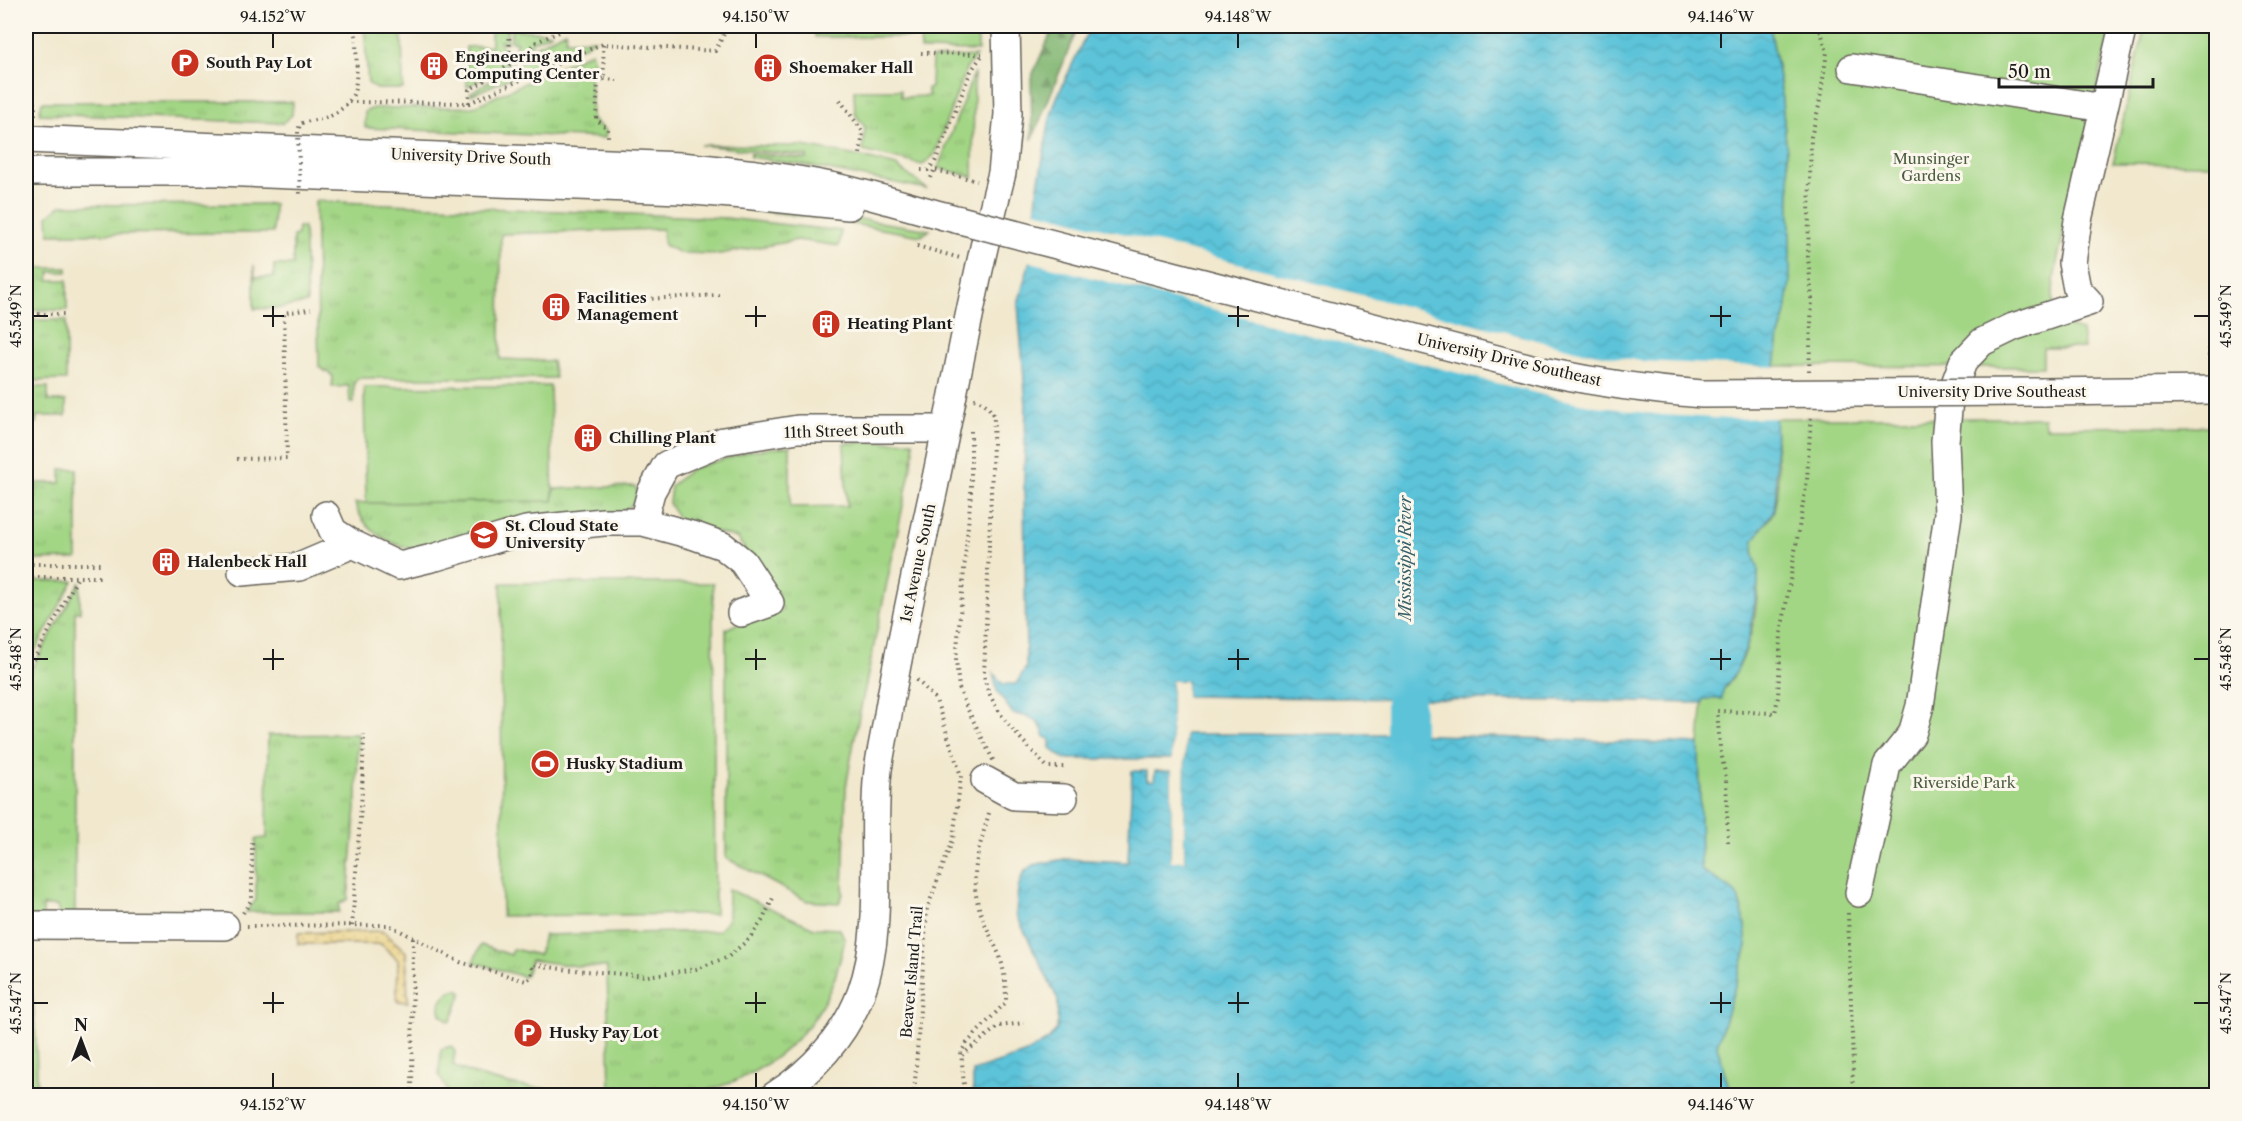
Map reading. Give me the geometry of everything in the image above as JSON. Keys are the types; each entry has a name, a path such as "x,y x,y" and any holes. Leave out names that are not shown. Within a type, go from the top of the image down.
{"street":[{"name":"1st Avenue South","path":"784,1089 822,1056 840,1033 860,995 865,978 872,940 878,771 897,658 959,428 1002,173 1008,114 1006,26"},
{"path":"1853,903 1887,765 1912,734 1920,706 1948,514 1945,441 1948,400 1963,362 1982,342 2013,327 2089,302 2077,289 2072,263 2078,220 2124,26"},
{"path":"1852,68 2104,108"},
{"name":"University Drive South","path":"30,127 681,166 745,172 836,187 960,220"},
{"name":"University Drive South","path":"26,172 218,172 680,190 834,205 913,209"},
{"name":"University Drive Southeast","path":"960,220 1547,372 1647,390 1702,394 2217,390"},
{"name":"11th Street South","path":"643,522 651,492 666,465 723,441 798,429 959,428"},
{"path":"327,515 333,531 352,544 399,566 526,530 603,522 643,522 723,546 743,562 770,603 741,613"},
{"path":"242,572 299,567 352,544"},
{"path":"990,771 1014,796 1064,798"},
{"path":"26,926 225,926"}],"path":[{"path":"300,197 298,132 300,124 311,119 324,119 335,114 349,102 354,92 356,26"},
{"path":"509,26 510,65"},
{"path":"469,103 469,90 527,54 534,44 559,33 561,26"},
{"path":"349,102 469,103 597,45 613,42 715,51 724,34 724,26"},
{"path":"1809,375 1812,300 1808,257 1811,137 1819,106 1827,52 1821,33 1812,26"},
{"path":"603,45 604,79"},
{"path":"921,53 983,54 971,71 935,162 928,170 921,170"},
{"path":"608,141 608,129 596,119 598,80 617,80"},
{"path":"840,100 862,132 860,154"},
{"path":"30,127 35,102"},
{"path":"931,178 936,170 935,162"},
{"path":"936,170 983,183"},
{"path":"917,246 960,258"},
{"path":"2209,356 2217,259"},
{"path":"646,298 719,296"},
{"path":"237,459 287,458 284,313 311,309"},
{"path":"26,314 67,314"},
{"path":"974,399 983,401 994,417 984,675 987,691 1005,720 1047,766 1064,767"},
{"path":"1728,842 1726,778 1720,747 1717,711 1775,713 1781,634 1807,480 1811,431 1810,409"},
{"path":"959,428 971,492 956,660 958,688 990,771"},
{"path":"26,513 26,523"},
{"path":"26,564 101,564"},
{"path":"26,577 101,577"},
{"path":"26,669 34,659 78,577"},
{"name":"Beaver Island Trail","path":"897,658 936,700 962,776 952,839 927,909 914,1095"},
{"path":"352,926 364,734"},
{"path":"965,1095 961,1052 1006,1002 1002,966 983,920 975,882 981,841 989,813"},
{"path":"252,839 252,899 243,911 243,926 389,925 460,962 526,981 531,977 533,964 561,969 647,976 696,969 728,957 749,939 762,921 774,896"},
{"path":"1852,1095 1853,903"},
{"path":"412,1095 413,937"},
{"path":"961,1056 999,1026 1024,1023"}],"green space":[{"path":"364,26 402,26 403,89 377,89 368,83"},
{"path":"485,26 507,26 507,43 500,41 503,48 501,56 506,55 508,64 467,87 466,47 491,46 491,27"},
{"path":"809,26 978,26 978,51 921,50 920,37 815,37 815,30 806,30"},
{"path":"1054,26 1081,26 1076,32 1032,140 1031,78"},
{"name":"Munsinger Gardens","path":"1770,26 2111,26 2058,257 2053,291 2056,312 2061,320 2082,331 2084,348 2043,348 2043,367 1775,366 1779,336 1786,313 1790,186 1781,90"},
{"path":"2145,26 2216,26 2216,164 2113,163"},
{"path":"511,29 552,33 533,41 525,54 512,62 512,56 516,57 514,50 517,42 511,42"},
{"path":"566,31 566,40 595,39 471,95 470,93 527,58 535,46"},
{"path":"591,52 597,71 590,72 592,119 606,131 605,138 365,128 365,111 375,108 473,107"},
{"path":"976,56 966,69 934,155 923,165 863,151 865,127 855,114 854,90 901,90 901,97 929,96 927,88 931,88 932,58"},
{"path":"974,73 973,177 938,168"},
{"path":"42,102 293,102 292,115 283,123 39,114"},
{"path":"700,145 803,146 862,157 896,166 927,189 750,157 751,153 807,159 807,156"},
{"path":"315,201 726,218 841,231 839,246 798,240 720,254 680,253 664,245 662,229 501,234 500,359 552,361 555,378 358,378 354,383 354,403 350,403 349,386 332,387 333,376 319,367"},
{"path":"274,204 273,233 49,234 48,216 61,205"},
{"path":"746,205 808,211 930,230 921,236 824,219 746,209"},
{"path":"298,227 304,227 307,303 280,308 254,309 254,265 255,277 274,277 274,265 293,265 293,236 297,235"},
{"path":"31,268 67,268 67,272 50,272 49,280 67,280 67,310 27,310 27,273 30,273"},
{"path":"27,320 66,320 66,380 27,381"},
{"path":"550,386 553,501 366,503 364,387"},
{"path":"27,387 48,387 48,401 66,401 66,416 37,416 36,423 27,423"},
{"name":"Riverside Park","path":"1775,418 2044,418 2045,427 2216,426 2216,1095 1731,1095 1717,1046 1747,946 1744,918 1738,897 1731,889 1701,870 1699,744 1703,699 1722,691 1733,678 1751,634 1758,586 1758,568 1753,544 1774,510 1778,488"},
{"path":"913,441 914,453 846,787 843,894 839,903 807,901 726,858 726,629 743,621 783,610 767,580 737,538 700,528 677,517 669,503 671,486 691,469 750,451 790,446 790,507 847,506 844,443"},
{"path":"61,469 77,469 77,559 26,560 28,496 36,496 36,483 61,483"},
{"path":"634,486 637,489 635,499 623,511 416,550 378,535 364,522 355,503 553,501 554,489"},
{"path":"26,581 73,581 31,658 26,661"},
{"path":"80,582 80,612 75,612 75,917 60,917 57,906 43,906 43,917 29,917 27,678"},
{"name":"Husky Stadium","path":"501,583 713,583 715,914 502,916"},
{"path":"358,734 357,796 348,899 339,904 339,912 246,912 256,900 256,839 267,838 268,735"},
{"path":"728,889 814,928 840,929 845,940 838,969 821,1007 807,1028 771,1061 729,1083 705,1091 681,1095 450,1095 439,1075 441,1049 452,1046 455,1052 453,1065 489,1079 550,1089 610,1089 607,967 576,966 531,960 525,977 473,962 481,945 511,955 513,949 539,955 544,935 718,931 728,920"},
{"path":"26,964 35,1030 37,1095 26,1095"},
{"path":"456,989 462,993 451,1021 448,1021 441,1014 440,1005 448,993"}],"sand":[{"path":"383,931 406,952 408,1002 397,1001 398,960 381,944 298,944 298,933"}],"water":[{"path":"1092,26 1770,26 1781,90 1790,186 1790,281 1775,366 1776,493 1774,510 1754,540 1753,552 1758,568 1758,585 1748,642 1737,671 1723,690 1722,699 1704,699 1702,703 1186,696 1186,681 1172,681 1172,759 1064,759 1050,748 1050,739 1045,737 1041,726 1029,717 1013,714 997,691 993,673 1003,684 1016,684 1026,667 1024,479 1026,405 1018,304 1030,260 1038,186 1050,118 1057,97"},
{"path":"1185,734 1405,734 1699,744 1701,870 1731,889 1738,897 1744,918 1747,946 1717,1046 1731,1095 973,1096 973,1071 1024,1054 1048,1040 1057,1029 1058,1000 1016,914 1018,888 1023,873 1033,865 1064,859 1128,862 1132,771 1147,771 1147,780 1154,781 1155,771 1172,771 1171,860 1184,861"}],"pier":[{"path":"1032,210 1579,351 1641,361 1778,367 1778,418 1730,419 1662,415 1595,406 1551,397 1027,261"},
{"path":"1172,681 1186,681 1186,699 1183,696 1183,684 1175,684 1175,759 1172,762"},
{"path":"1185,731 1184,861 1171,861 1172,768 1175,771 1174,858 1181,858 1182,734"}],"waterway":[{"name":"Mississippi River","path":"1405,648 1405,734 1410,785"}],"place":[{"name":"South Pay Lot","path":"185,63"},
{"name":"Engineering and Computing Center","path":"434,66"},
{"name":"Shoemaker Hall","path":"768,68"},
{"name":"Facilities Management","path":"556,307"},
{"name":"Heating Plant","path":"826,324"},
{"name":"Chilling Plant","path":"588,438"},
{"name":"St. Cloud State University","path":"484,535"},
{"name":"Halenbeck Hall","path":"166,562"},
{"name":"Husky Stadium","path":"545,764"},
{"name":"Husky Pay Lot","path":"528,1033"}]}
